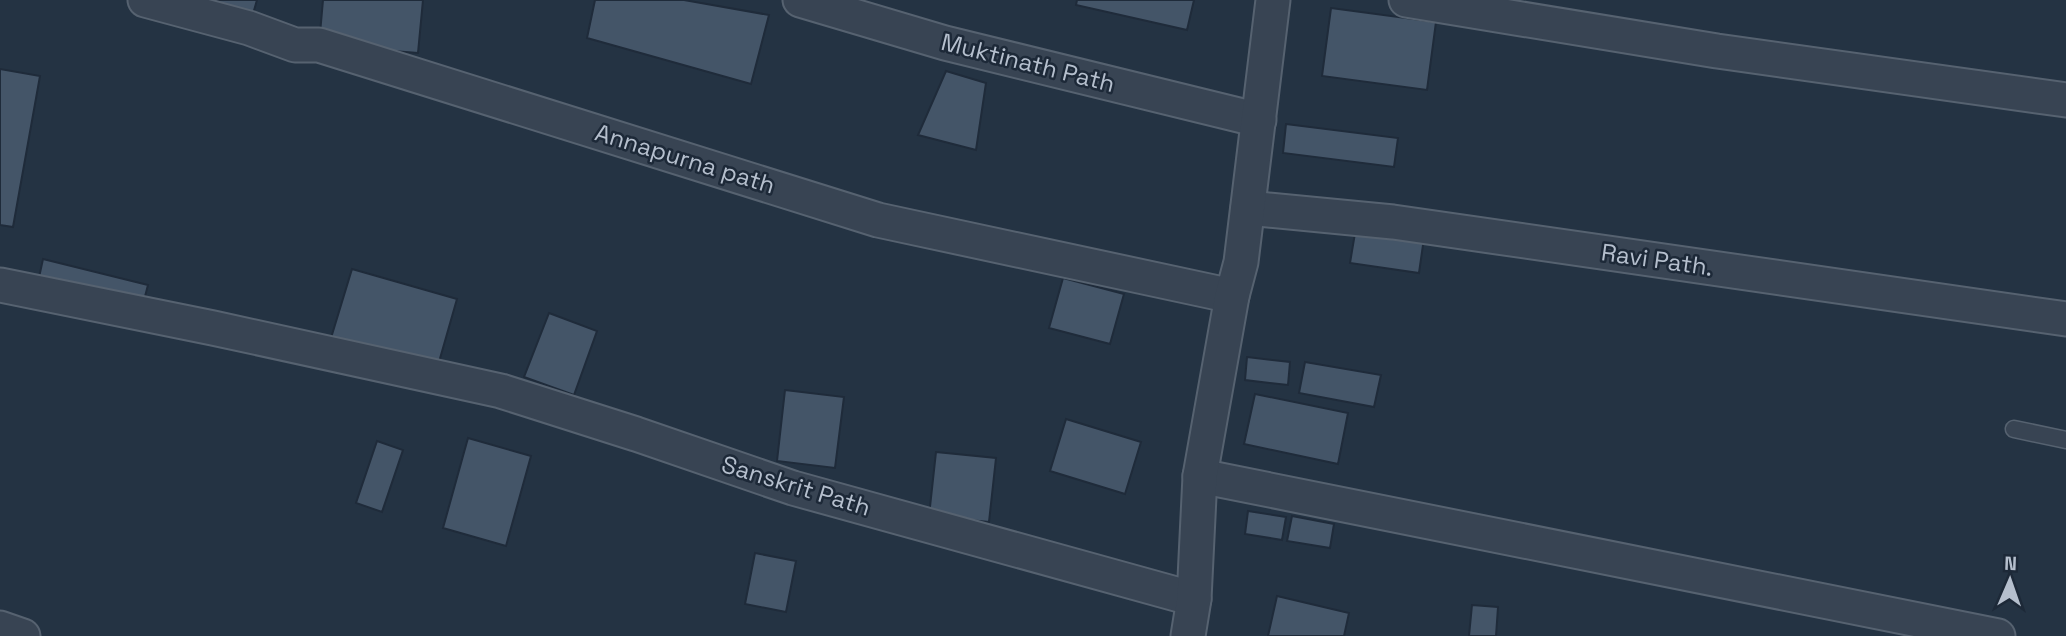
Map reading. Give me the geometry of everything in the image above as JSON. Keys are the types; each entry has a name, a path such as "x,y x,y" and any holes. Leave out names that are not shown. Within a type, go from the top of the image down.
{"street":[{"name":"Annapurna path","path":"145,0 249,28 295,45 319,44 878,220 1232,296"},
{"name":"Muktinath Path","path":"800,0 945,43 1259,120"},
{"path":"1188,636 1194,599 1200,476 1232,296 1241,262 1273,0"},
{"path":"1406,0 1717,51 2066,100"},
{"name":"Ravi Path.","path":"1248,208 1393,222 2066,318"},
{"name":"Sanskrit Path","path":"0,285 501,391 793,488 1194,599"},
{"path":"1200,476 1998,636"},
{"path":"0,628 23,636"}],"lane":[{"path":"2014,429 2066,440"}],"building":[{"path":"178,0 257,0 249,28"},
{"path":"323,0 423,0 418,53 319,45"},
{"path":"595,0 684,0 769,15 751,84 587,38"},
{"path":"1077,0 1194,0 1187,30 1076,5"},
{"path":"1331,8 1436,22 1427,90 1322,76"},
{"path":"0,69 40,76 13,227 0,225"},
{"path":"946,71 986,83 976,150 918,135"},
{"path":"1286,124 1398,138 1394,167 1283,153"},
{"path":"1357,221 1425,231 1419,273 1350,263"},
{"path":"43,259 148,285 142,308 38,282"},
{"path":"352,269 457,299 437,369 331,338"},
{"path":"1063,278 1124,294 1110,344 1049,328"},
{"path":"549,313 597,331 574,395 524,377"},
{"path":"1247,357 1290,362 1288,385 1245,380"},
{"path":"1305,362 1381,375 1374,407 1299,393"},
{"path":"785,390 844,397 835,468 777,461"},
{"path":"1255,394 1348,413 1338,464 1244,444"},
{"path":"1066,419 1141,442 1125,494 1050,471"},
{"path":"468,438 531,456 506,546 443,528"},
{"path":"377,441 403,450 382,512 356,503"},
{"path":"936,452 996,458 989,522 929,516"},
{"path":"1248,511 1286,517 1282,540 1245,534"},
{"path":"1292,516 1334,524 1330,548 1287,541"},
{"path":"755,553 796,561 786,612 745,604"},
{"path":"1277,596 1349,613 1344,636 1268,636"},
{"path":"1472,605 1498,607 1496,636 1469,636"}]}
